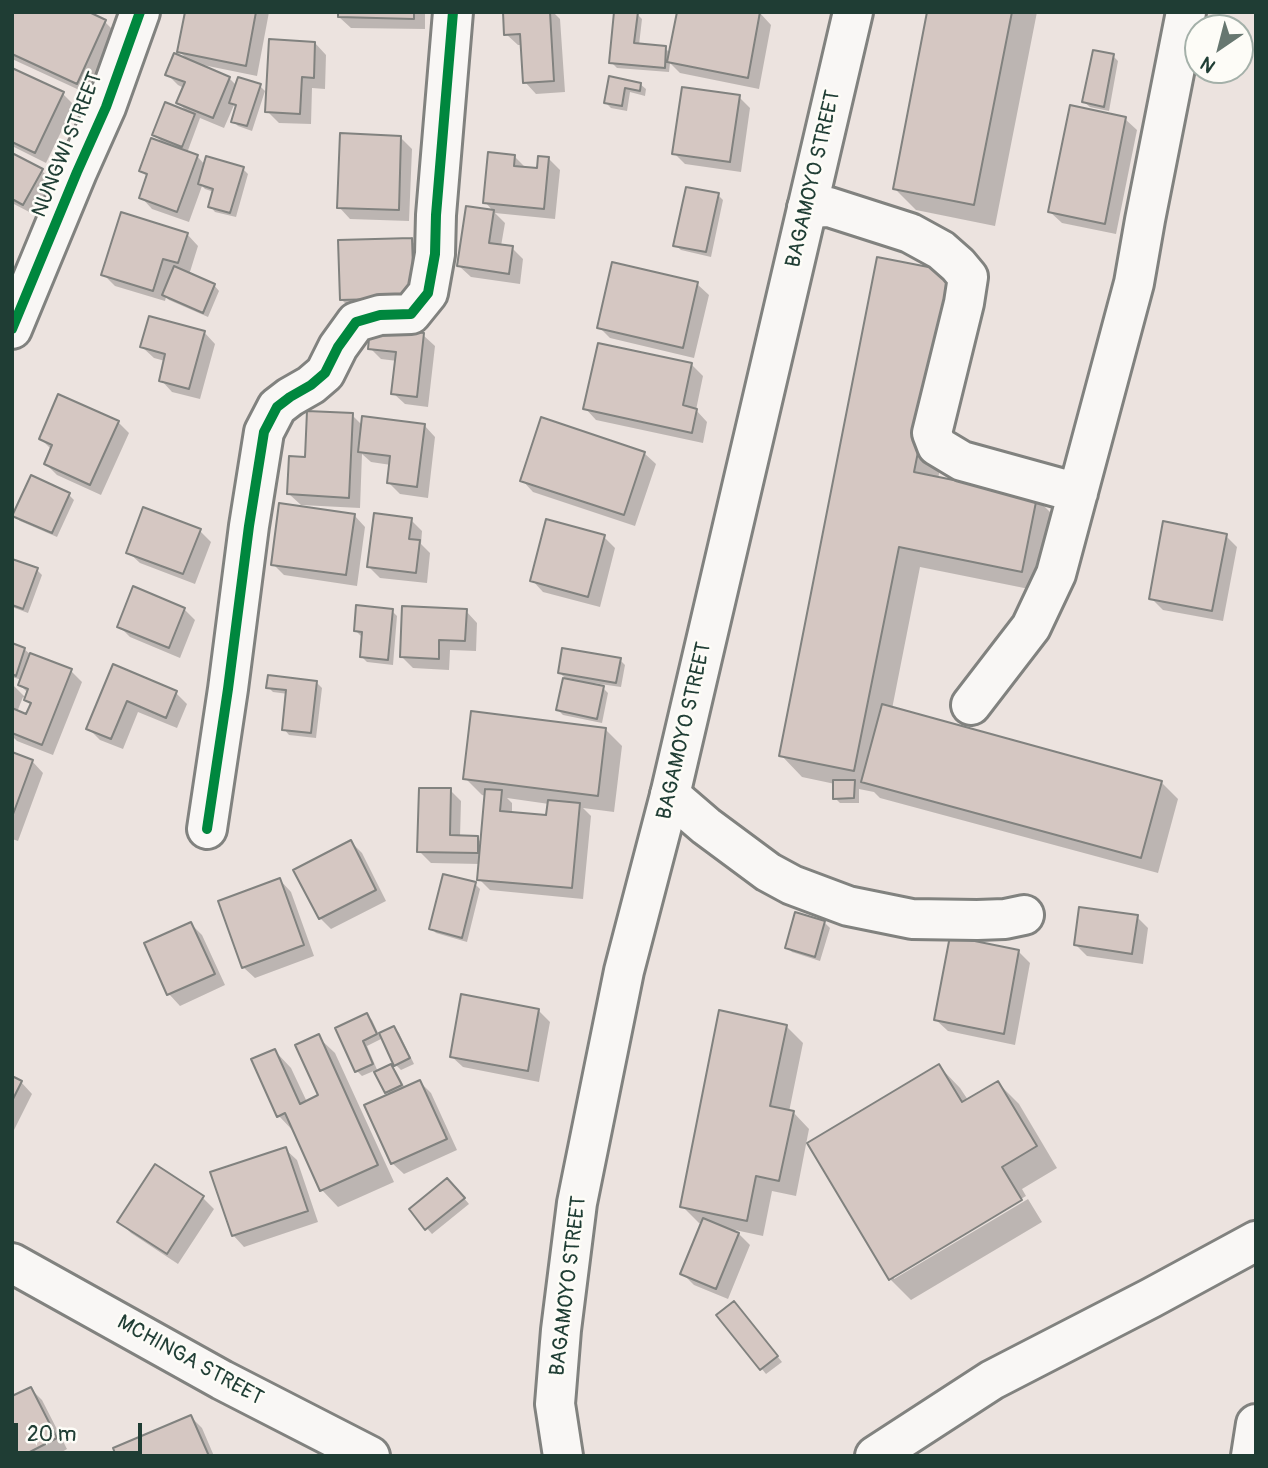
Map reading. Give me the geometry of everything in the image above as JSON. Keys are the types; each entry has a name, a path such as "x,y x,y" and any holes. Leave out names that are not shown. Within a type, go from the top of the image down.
{"main road":[{"name":"NUNGWI STREET","path":"12,329 106,107 140,12"},
{"path":"207,829 264,432 277,407 325,373 338,347 356,322 380,315 411,314 428,293 435,254 453,12"},
{"name":"BAGAMOYO STREET","path":"563,1456 555,1404 577,1203 624,971 670,795 853,12"},
{"path":"971,705 1031,627 1056,574 1134,283 1186,12"},
{"path":"807,208 829,207 910,233 941,250 958,265 968,277 932,433 937,446 962,461 1078,493"},
{"path":"670,795 706,826 768,872 792,885 848,906 912,919 1005,919 1024,915"},
{"path":"875,1456 992,1380 1256,1241"},
{"name":"MCHINGA STREET","path":"12,1263 222,1380 370,1456"},
{"path":"1251,1456 1256,1423"}],"building":[{"path":"12,12 89,12 106,20 77,84 12,54"},
{"path":"185,12 256,12 246,66 177,52"},
{"path":"338,12 414,12 414,19 338,17"},
{"path":"503,12 550,12 554,81 523,83 520,34 504,35"},
{"path":"614,12 638,12 634,43 666,46 665,68 609,63"},
{"path":"677,12 760,12 748,78 667,62"},
{"path":"927,12 1012,12 974,205 893,189"},
{"path":"269,39 315,42 314,78 302,77 300,114 265,112"},
{"path":"1093,50 1114,54 1104,107 1082,102"},
{"path":"174,53 230,77 213,118 176,103 185,82 165,75"},
{"path":"12,68 64,92 35,153 12,142"},
{"path":"609,76 641,83 640,91 625,88 622,106 604,103"},
{"path":"238,77 261,84 247,126 231,122 236,105 229,103"},
{"path":"682,87 740,95 730,162 672,154"},
{"path":"165,102 195,114 182,147 152,135"},
{"path":"1070,105 1126,117 1105,224 1048,212"},
{"path":"340,133 401,136 399,210 337,208"},
{"path":"151,138 198,155 177,212 139,198 147,174 139,171"},
{"path":"488,152 515,155 514,166 537,168 538,156 549,157 544,209 483,203"},
{"path":"12,153 43,169 23,205 12,199"},
{"path":"206,156 244,167 230,213 208,207 213,189 198,184"},
{"path":"686,187 719,193 706,252 673,246"},
{"path":"466,206 494,210 489,243 513,246 509,274 457,266"},
{"path":"121,212 188,233 178,263 163,259 153,291 101,275"},
{"path":"412,238 414,298 340,300 338,240"},
{"path":"877,257 954,272 914,472 1037,497 1022,572 899,547 854,771 779,756"},
{"path":"612,262 698,282 683,348 597,328"},
{"path":"174,266 215,284 203,313 162,295"},
{"path":"149,316 205,331 189,389 159,381 165,354 140,347"},
{"path":"370,327 424,333 417,397 391,394 396,352 368,349"},
{"path":"598,343 692,363 683,405 697,409 692,433 583,409"},
{"path":"58,394 119,421 90,485 44,464 52,445 39,439"},
{"path":"307,411 353,413 349,498 287,494 289,456 305,457"},
{"path":"362,416 425,424 417,487 387,483 390,456 358,452"},
{"path":"541,417 645,452 624,515 520,481"},
{"path":"31,475 70,493 52,533 12,516"},
{"path":"279,503 355,514 346,575 271,565"},
{"path":"143,507 201,529 183,574 126,553"},
{"path":"374,513 412,518 409,539 420,540 416,573 367,567"},
{"path":"546,519 605,535 588,597 530,581"},
{"path":"1163,521 1227,534 1212,611 1149,599"},
{"path":"12,559 38,568 23,609 12,605"},
{"path":"133,586 185,608 169,648 117,627"},
{"path":"356,605 393,609 388,660 360,657 362,632 354,631"},
{"path":"402,606 467,609 465,641 439,640 439,659 400,657"},
{"path":"12,643 25,648 16,676 12,674"},
{"path":"562,648 621,658 616,683 558,673"},
{"path":"30,653 72,669 42,745 12,733 12,708 26,714 31,703 24,700 28,689 18,685"},
{"path":"113,664 177,691 166,718 127,701 111,739 86,729"},
{"path":"268,675 317,681 311,733 282,730 286,690 266,688"},
{"path":"563,678 604,686 597,719 556,710"},
{"path":"882,704 1162,781 1141,858 861,782"},
{"path":"471,711 606,728 598,796 463,779"},
{"path":"12,752 33,760 12,817"},
{"path":"833,780 855,780 854,798 833,799"},
{"path":"419,788 451,788 450,835 478,836 478,853 417,852"},
{"path":"485,789 502,790 500,811 546,815 548,800 580,803 572,888 477,880"},
{"path":"351,840 376,890 319,919 293,870"},
{"path":"443,874 476,882 462,938 429,929"},
{"path":"280,878 304,945 242,968 218,901"},
{"path":"1079,907 1138,915 1132,954 1074,945"},
{"path":"795,912 825,921 815,957 785,948"},
{"path":"191,922 215,974 167,995 144,943"},
{"path":"950,936 1019,950 1004,1034 934,1020"},
{"path":"461,994 539,1009 528,1071 450,1057"},
{"path":"719,1010 787,1025 770,1106 794,1111 779,1181 756,1176 747,1221 680,1207"},
{"path":"367,1013 377,1034 363,1041 373,1064 355,1072 335,1028"},
{"path":"394,1026 410,1058 394,1066 379,1033"},
{"path":"319,1034 378,1165 320,1191 285,1113 277,1117 251,1059 275,1049 300,1104 318,1095 295,1045"},
{"path":"391,1064 402,1085 385,1093 374,1072"},
{"path":"939,1064 962,1102 998,1081 1037,1146 1002,1167 1022,1200 889,1280 807,1143"},
{"path":"12,1076 22,1081 12,1101"},
{"path":"420,1080 447,1139 391,1164 364,1105"},
{"path":"286,1147 308,1211 232,1236 210,1172"},
{"path":"155,1164 204,1196 167,1254 117,1222"},
{"path":"447,1178 465,1198 425,1230 409,1209"},
{"path":"703,1218 739,1233 716,1289 680,1274"},
{"path":"734,1301 778,1356 760,1370 716,1315"},
{"path":"31,1387 57,1438 22,1456 12,1456 12,1396"},
{"path":"191,1415 209,1456 116,1456 113,1448"}],"cycle path":[{"path":"12,329 106,107 140,12"},
{"path":"207,829 264,432 277,407 325,373 338,347 356,322 380,315 411,314 428,293 435,254 453,12"}]}
